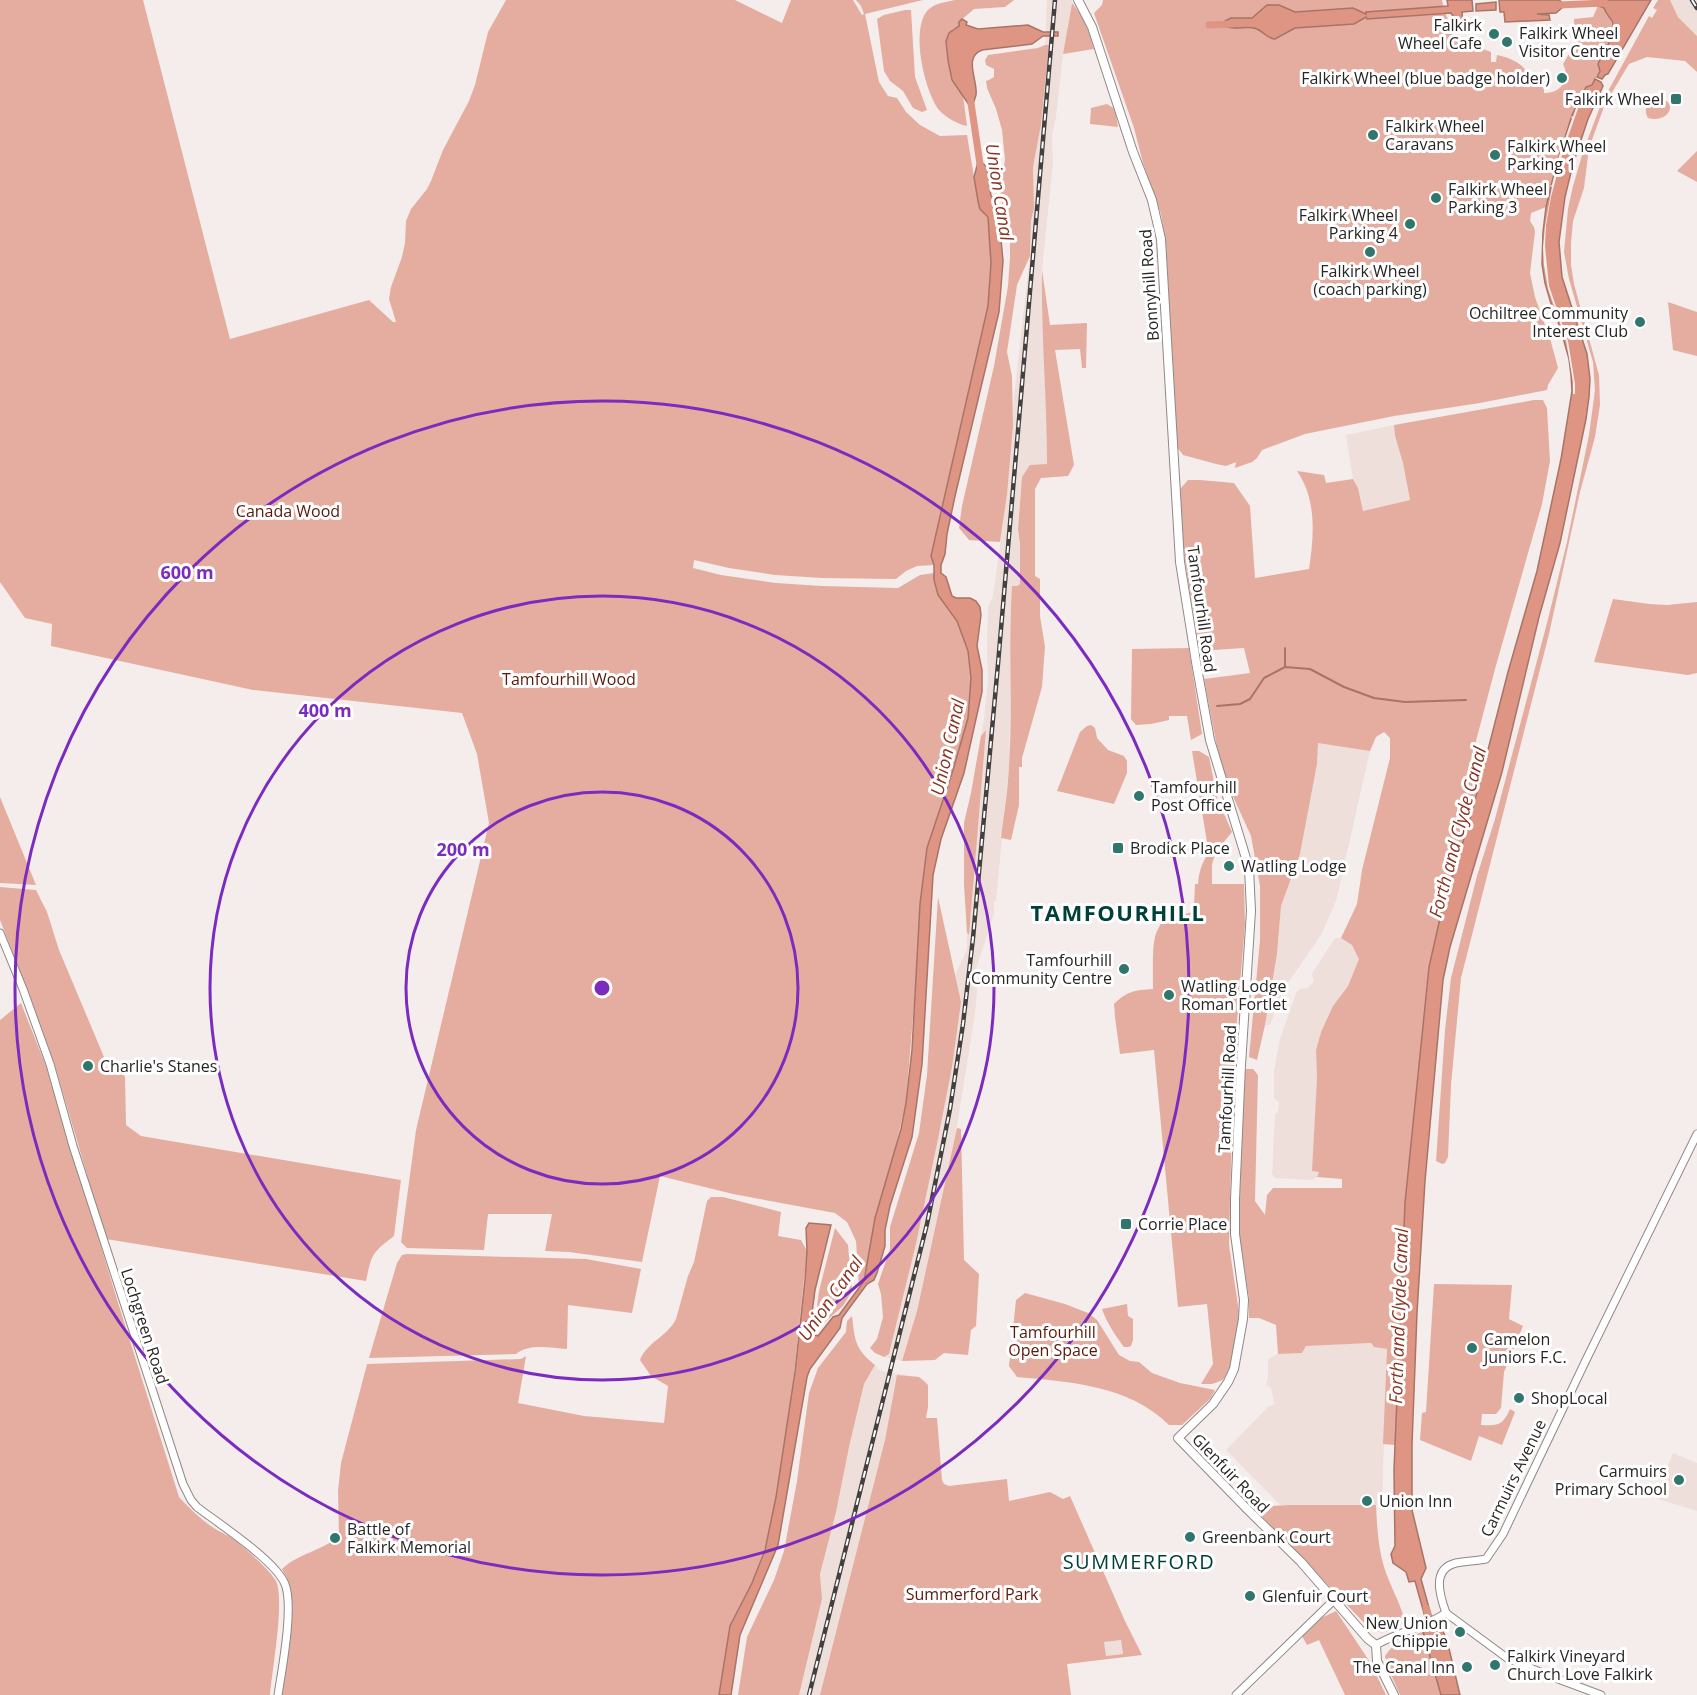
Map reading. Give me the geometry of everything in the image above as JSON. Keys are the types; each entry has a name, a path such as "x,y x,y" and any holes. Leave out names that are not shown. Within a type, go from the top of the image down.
{"main road":[{"name":"Bonnyhill Road","path":"1078,0 1092,27 1157,217 1161,239 1176,475"},
{"name":"Tamfourhill Road","path":"1176,475 1180,562 1196,662 1210,740 1247,858 1251,911 1235,1199 1235,1234 1244,1300 1243,1319 1234,1369 1228,1382 1214,1404 1178,1438"},
{"name":"Glenfuir Road","path":"1178,1438 1301,1562 1376,1646 1377,1661 1394,1695"}],"street":[{"name":"Lochgreen Road","path":"0,933 27,998 50,1064 73,1146 183,1484 197,1507 265,1559 285,1583 288,1619 278,1695"},
{"name":"Carmuirs Avenue","path":"1446,1613 1439,1589 1441,1576 1455,1564 1486,1559 1503,1534 1697,1134"},
{"path":"1236,1695 1335,1599"},
{"path":"1376,1646 1446,1613 1507,1658 1601,1695"}],"shaded area":[{"path":"1047,0 1072,0 1052,135 1053,163 1042,270 1047,465 1022,477 1018,529 1020,584 1012,586 1010,624 1009,766 996,901 976,969 975,1014 953,1151 917,1311 902,1361 884,1357 889,1354 916,1244 937,1144 945,1082 953,980 967,949 964,823 984,719 988,680 988,607 993,596 1007,495 1013,405 1034,208 1033,167 1041,125 1049,45 1045,45"},
{"path":"1447,0 1472,0 1473,11 1462,12 1463,23 1458,24 1451,13 1367,19 1366,17 1354,24 1295,28 1275,39 1253,28 1225,26 1225,21 1231,18 1252,18 1267,5 1279,5 1295,12 1353,8 1366,14 1366,12 1448,6"},
{"path":"1499,0 1559,0 1568,3 1568,7 1563,7 1556,13 1537,14 1549,15 1550,20 1505,22 1504,12 1500,12"},
{"path":"1651,0 1608,74 1602,79 1597,77 1600,71 1598,64 1611,38 1613,26 1604,8 1596,2"},
{"path":"1670,0 1697,0 1697,36 1678,17"},
{"path":"1496,2 1496,10 1476,11 1476,4"},
{"path":"962,19 967,22 966,25 978,29 1028,25 1043,32 1058,32 1058,36 1043,36 1032,44 982,50 976,53 972,63 976,95 973,104 969,105 952,80 946,41 949,33 959,26"},
{"path":"1595,79 1603,86 1588,119 1573,164 1565,197 1559,242 1562,277 1587,354 1590,379 1586,419 1560,543 1539,617 1502,772 1450,947 1443,980 1425,1181 1412,1444 1412,1510 1426,1568 1421,1579 1431,1615 1425,1617 1415,1581 1409,1582 1406,1572 1393,1563 1391,1554 1395,1546 1394,1470 1405,1203 1429,967 1441,914 1472,812 1537,571 1561,459 1572,391 1571,375 1560,327 1545,283 1542,264 1543,232 1546,207 1556,166 1572,115 1586,87 1592,85"},
{"path":"978,162 987,167 991,196 996,201 999,218 1003,261 999,312 955,496 941,573 946,577 952,596 970,598 980,607 977,646 982,670 982,692 964,773 941,839 933,875 922,1064 912,1137 890,1206 885,1230 885,1246 874,1280 867,1284 842,1318 840,1328 810,1369 807,1377 778,1545 740,1635 731,1695 719,1695 730,1626 752,1583 765,1550 776,1497 795,1372 805,1280 806,1228 809,1223 831,1225 815,1290 810,1328 811,1333 818,1336 833,1317 839,1315 864,1281 875,1218 901,1129 906,1103 912,1050 920,904 927,848 968,718 971,678 968,651 957,621 938,595 931,556 988,306 991,263 988,217 980,209 978,201 974,177"},
{"path":"1394,425 1410,500 1363,511 1358,488 1353,479 1346,435"},
{"path":"1318,742 1370,751 1336,901 1321,935 1283,990 1270,1025 1265,1025 1277,954 1281,906 1300,854 1317,764"},
{"path":"1335,938 1341,938 1352,945 1360,959 1348,986 1333,1006 1321,1032 1316,1050 1313,1171 1320,1172 1312,1180 1275,1178 1272,1174 1275,1114 1278,1112 1279,1102 1274,1098 1274,1071 1280,1039 1296,993 1300,989 1308,988 1314,981 1312,974"},
{"path":"1371,1343 1374,1347 1387,1349 1382,1505 1280,1505 1226,1450 1268,1407 1274,1404 1271,1388 1266,1385 1268,1359 1278,1354 1302,1353 1306,1346"},
{"path":"875,1365 879,1370 919,1377 926,1381 928,1407 833,1695 799,1695 822,1599 820,1574 849,1447 864,1384"},
{"name":"Carmuirs Primary School","path":"1673,1453 1697,1463 1697,1511 1655,1498"},
{"path":"1440,1625 1447,1640 1460,1695 1441,1695 1423,1632"},
{"path":"1121,1640 1123,1654 1106,1656 1104,1642"}],"green space":[{"path":"0,0 143,0 230,339 369,300 393,322 396,322 389,299 402,257 406,221 411,209 427,189 443,150 469,101 488,32 506,0 735,0 782,23 791,0 853,0 862,15 864,14 861,6 856,0 923,0 865,14 879,82 888,96 897,98 906,112 920,125 940,136 967,135 980,209 988,217 991,263 988,306 931,556 934,565 917,566 896,579 775,575 694,560 693,568 721,575 776,583 898,588 920,575 934,573 938,595 957,621 968,651 971,678 968,718 927,848 920,904 906,1102 864,1281 859,1287 856,1241 847,1222 835,1213 733,1194 660,1176 642,1262 545,1251 552,1214 488,1214 484,1250 407,1248 401,1242 416,1130 489,823 477,754 462,713 253,690 51,646 52,624 25,618 0,582"},
{"path":"955,0 1014,0 1005,7 974,9 959,22 959,26 952,30 952,80 963,95 967,126 956,122 939,110 929,89 921,60 920,30 923,18 929,9"},
{"path":"1103,0 1442,0 1448,20 1458,34 1472,44 1491,52 1491,62 1496,62 1497,55 1517,63 1524,68 1531,85 1544,86 1544,93 1550,93 1560,88 1565,80 1563,64 1575,44 1574,19 1593,17 1597,8 1597,0 1606,0 1606,14 1612,26 1612,32 1608,46 1598,64 1600,71 1572,115 1546,207 1531,213 1530,221 1535,232 1530,273 1535,297 1558,368 1547,390 1305,434 1262,450 1252,462 1235,468 1236,462 1226,466 1183,455 1177,447 1166,244 1161,214 1094,13 1102,5"},
{"path":"1658,0 1670,0 1678,17 1697,36 1697,72 1685,61 1647,57 1629,64 1605,104 1589,148 1584,188 1573,221 1571,265 1599,375 1600,405 1595,437 1580,492 1549,634 1461,978 1451,1085 1448,1157 1442,1164 1436,1161 1451,978 1567,542 1589,435 1595,390 1593,362 1569,279 1564,252 1568,209 1583,152 1601,104 1649,16 1652,18 1657,10 1653,8"},
{"path":"1072,3 1086,24 1094,49 1063,54"},
{"path":"911,10 915,77 927,110 922,112 913,108 903,91 890,81 884,71 877,19"},
{"path":"1049,45 1041,125 1033,167 1034,208 1031,221 1030,256 1017,285 1007,352 1012,376 1013,426 1000,542 969,540 959,528 962,506 994,366 1008,286 1010,257 1010,222 1002,204 1000,190 1005,160 1002,130 986,81 994,77 994,69 986,65 985,60 988,55"},
{"path":"1655,98 1668,102 1670,110 1662,117 1648,118 1647,106"},
{"path":"1107,104 1115,109 1118,127 1090,124 1091,108"},
{"path":"1697,151 1697,182 1677,171"},
{"path":"1042,270 1050,325 1087,323 1086,368 1082,368 1080,349 1055,350 1074,465 1068,476 1041,478 1035,489 1035,576 1040,579 1040,616 1045,647 1042,687 1022,758 1022,767 1019,767 1019,805 1011,840 1001,838 1008,784 1010,743 1012,586 1020,584 1018,529 1022,477 1030,465 1047,464"},
{"path":"1668,302 1697,312 1697,356 1673,350"},
{"path":"1543,400 1547,408 1550,461 1542,504 1467,775 1478,789 1441,914 1429,967 1405,1203 1395,1445 1383,1444 1387,1349 1374,1347 1371,1343 1306,1346 1302,1353 1278,1354 1276,1325 1259,1318 1249,1318 1249,1299 1239,1232 1243,1077 1246,1069 1253,1069 1258,1075 1255,1201 1265,1215 1267,1195 1273,1188 1342,1188 1342,1179 1317,1177 1319,1172 1312,1171 1317,1078 1316,1050 1321,1032 1333,1006 1348,986 1359,959 1352,945 1341,938 1357,904 1362,870 1390,758 1390,738 1384,732 1376,737 1370,751 1318,743 1317,764 1300,854 1281,906 1277,954 1265,1025 1257,1060 1249,1057 1260,940 1260,886 1251,836 1227,783 1217,747 1204,679 1250,673 1244,648 1200,651 1184,549 1181,488 1188,480 1234,483 1250,506 1255,578 1309,569 1313,531 1311,506 1297,471 1324,475 1326,483 1353,479 1358,488 1363,511 1410,500 1394,425"},
{"path":"1613,599 1667,605 1697,602 1697,673 1688,675 1594,662"},
{"path":"1189,648 1202,734 1191,740 1187,716 1169,716 1169,720 1136,725 1131,719 1132,649"},
{"path":"1091,725 1095,728 1097,738 1108,750 1124,756 1127,761 1127,773 1114,804 1057,791 1080,732"},
{"path":"986,730 969,935 964,885 964,823 981,736"},
{"path":"1192,751 1199,751 1209,757 1219,807 1232,832 1223,843 1212,847 1207,842"},
{"path":"0,797 36,885 0,883"},
{"path":"1215,848 1217,849 1212,864 1212,884 1244,884 1245,924 1235,1046 1229,1245 1239,1312 1235,1352 1229,1371 1223,1380 1212,1384 1201,1384 1213,1364 1207,1304 1178,1307 1154,1050 1120,1054 1114,1004 1132,992 1153,989 1153,948 1157,931 1165,915 1173,918 1192,912 1195,884 1198,884 1205,859"},
{"path":"0,887 36,890 47,912 59,950 104,1057 104,1067 119,1069 125,1077 126,1125 141,1136 401,1180 394,1236 374,1254 366,1281 106,1239 55,1066 0,920"},
{"path":"938,897 961,1002 952,1067 916,1244 889,1354 884,1357 870,1348 877,1339 883,1317 878,1284 890,1249 890,1227 919,1133 927,1075"},
{"path":"21,1003 46,1066 179,1497 206,1523 244,1547 276,1581 279,1619 270,1695 0,1695 0,1020"},
{"path":"957,1128 961,1129 964,1260 979,1274 976,1326 971,1330 968,1355 944,1353 935,1360 902,1361 917,1311"},
{"path":"711,1197 723,1197 781,1212 778,1236 801,1240 807,1251 790,1412 769,1536 752,1583 730,1626 719,1695 281,1695 290,1617 290,1589 282,1569 339,1536 338,1491 341,1463 367,1364 521,1359 526,1356 518,1403 584,1416 664,1423 668,1386 651,1376 640,1360 647,1348 668,1330 676,1319 694,1262 707,1201"},
{"path":"835,1228 848,1245 852,1291 843,1306 818,1325 815,1322 819,1291"},
{"path":"402,1255 586,1259 641,1269 632,1313 568,1305 567,1349 540,1347 527,1348 516,1354 369,1358 397,1263"},
{"path":"1434,1284 1512,1285 1509,1319 1523,1326 1504,1372 1501,1408 1496,1414 1482,1414 1481,1425 1499,1423 1510,1409 1515,1412 1502,1445 1479,1436 1471,1461 1420,1440 1422,1413 1426,1412"},
{"name":"Tamfourhill Open Space","path":"1025,1293 1088,1313 1097,1320 1119,1355 1130,1361 1139,1362 1152,1373 1180,1383 1215,1390 1211,1398 1182,1425 1169,1425 1136,1401 1098,1388 1017,1377 1009,1366 1016,1300"},
{"path":"1127,1304 1128,1316 1133,1319 1133,1340 1131,1346 1124,1347 1102,1309"},
{"path":"852,1316 857,1344 863,1354 875,1365 864,1384 849,1447 820,1574 822,1599 799,1695 738,1695 747,1637 774,1580 784,1551 797,1481 809,1393 818,1368 846,1332 847,1321"},
{"name":"Summerford Park","path":"897,1375 919,1377 928,1385 926,1418 937,1418 944,1484 949,1486 1007,1479 1009,1501 1050,1492 1063,1499 1070,1496 1142,1655 1067,1664 1071,1695 820,1695 885,1440","holes":["1121,1640 1123,1654 1106,1656 1104,1642"]},
{"path":"1376,1505 1382,1559 1405,1621 1393,1630 1385,1632 1371,1630 1253,1507"},
{"path":"1336,1611 1370,1662 1386,1695 1345,1695 1319,1640 1307,1645 1302,1636 1321,1618"},
{"path":"1423,1632 1441,1695 1400,1695 1385,1656 1402,1640"}],"pier":[{"path":"1579,99 1581,100 1564,148 1551,197 1545,246 1549,286 1568,341 1575,384 1575,394 1573,394 1566,340 1548,289 1543,248 1545,226 1552,187 1550,186 1572,119 1571,116 1573,117"}],"waterway":[{"name":"Union Canal","path":"1559,5 1605,3"},
{"name":"Union Canal","path":"1209,25 1233,24"},
{"name":"Union Canal","path":"970,96 981,171"},
{"path":"1285,648 1285,666"},
{"path":"1217,706 1240,704 1250,699 1264,678 1285,667 1310,669 1344,687 1374,698 1405,702 1466,700"},
{"name":"Forth and Clyde Canal","path":"1426,1608 1435,1637"}],"railway":[{"path":"809,1695 927,1224 950,1109 963,1024 998,664 1055,0"},
{"path":"1692,0 1697,8"}],"place":[{"name":"Falkirk Wheel Cafe","path":"1494,34"},
{"name":"Falkirk Wheel Visitor Centre","path":"1507,42"},
{"name":"Falkirk Wheel (blue badge holder)","path":"1562,78"},
{"name":"Falkirk Wheel","path":"1676,99"},
{"name":"Falkirk Wheel Caravans","path":"1373,135"},
{"name":"Falkirk Wheel Parking 1","path":"1495,155"},
{"name":"Falkirk Wheel Parking 3","path":"1436,198"},
{"name":"Falkirk Wheel Parking 4","path":"1410,224"},
{"name":"Falkirk Wheel (coach parking)","path":"1370,252"},
{"name":"Ochiltree Community Interest Club","path":"1640,322"},
{"name":"Tamfourhill Post Office","path":"1139,796"},
{"name":"Brodick Place","path":"1118,848"},
{"name":"Watling Lodge","path":"1229,866"},
{"name":"Tamfourhill Community Centre","path":"1124,969"},
{"name":"Watling Lodge Roman Fortlet","path":"1169,995"},
{"name":"Charlie's Stanes","path":"88,1066"},
{"name":"Corrie Place","path":"1126,1224"},
{"name":"Camelon Juniors F.C.","path":"1472,1348"},
{"name":"ShopLocal","path":"1519,1398"},
{"name":"Carmuirs Primary School","path":"1679,1480"},
{"name":"Union Inn","path":"1367,1501"},
{"name":"Greenbank Court","path":"1190,1537"},
{"name":"Battle of Falkirk Memorial","path":"335,1538"},
{"name":"Glenfuir Court","path":"1250,1596"},
{"name":"New Union Chippie","path":"1460,1632"},
{"name":"Falkirk Vineyard Church Love Falkirk","path":"1495,1665"},
{"name":"The Canal Inn","path":"1467,1667"}],"district":[{"name":"TAMFOURHILL","path":"1118,912"},
{"name":"SUMMERFORD","path":"1139,1561"}],"park label":[{"name":"Canada Wood","path":"288,511"},
{"name":"Tamfourhill Wood","path":"569,679"}]}
